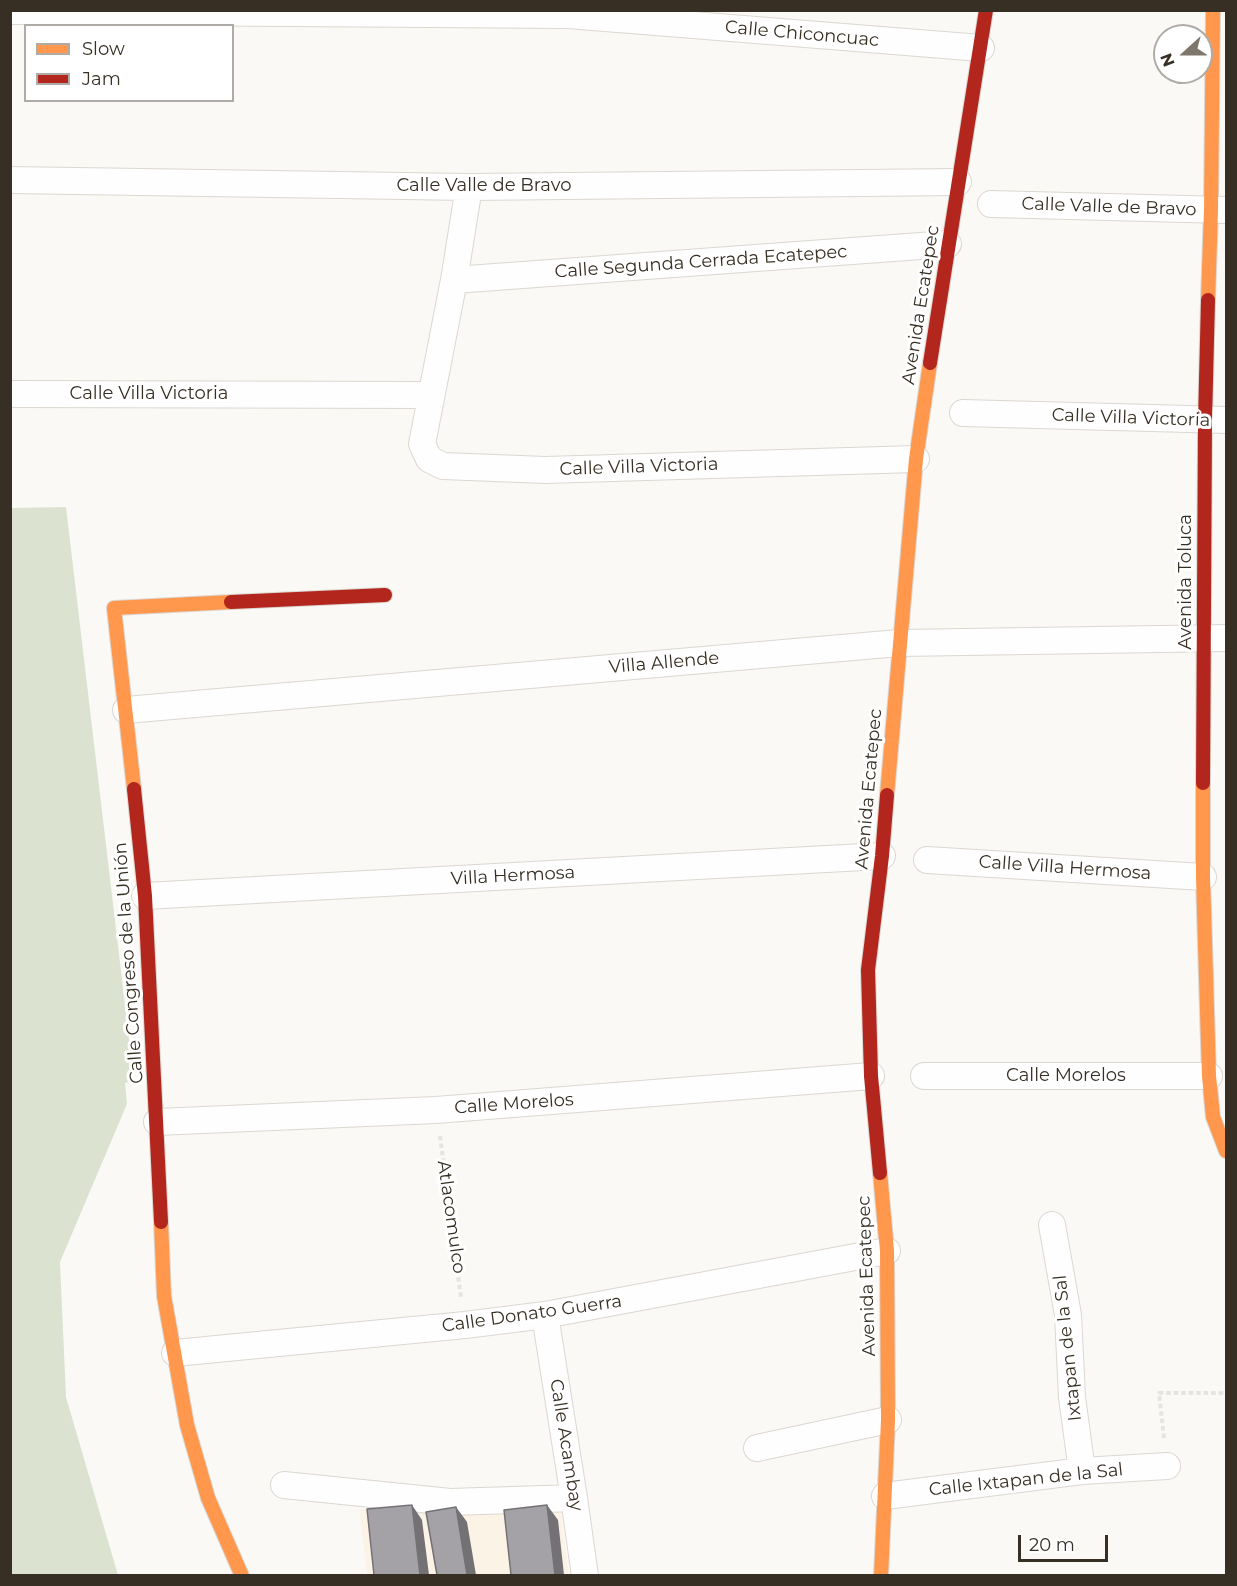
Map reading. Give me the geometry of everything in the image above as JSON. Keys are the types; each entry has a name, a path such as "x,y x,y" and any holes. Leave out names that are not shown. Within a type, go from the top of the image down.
{"street":[{"name":"Avenida Ecatepec","path":"881,1575 888,1420 887,1251 871,1076 868,970 882,856 916,459 986,10"},
{"name":"Avenida Toluca","path":"1213,10 1219,210 1215,638 1203,877 1209,1076 1213,1117 1227,1151"},
{"name":"Calle Chiconcuac","path":"10,11 568,15 981,48"},
{"name":"Calle Valle de Bravo","path":"10,180 469,187 958,182"},
{"name":"Calle Villa Victoria","path":"469,187 454,280 422,444 429,459 443,466 545,470 916,459"},
{"name":"Calle Valle de Bravo","path":"991,204 1219,210"},
{"name":"Calle Segunda Cerrada Ecatepec","path":"454,280 948,244"},
{"name":"Calle Villa Victoria","path":"10,394 431,395"},
{"name":"Calle Villa Victoria","path":"963,413 1216,420"},
{"name":"Calle Congreso de la Unión","path":"242,1575 208,1498 187,1425 164,1296 145,896 114,608 385,595"},
{"name":"Villa Allende","path":"126,710 899,643 1215,638"},
{"name":"Villa Hermosa","path":"145,896 882,856"},
{"name":"Calle Villa Hermosa","path":"927,860 1203,877"},
{"name":"Calle Morelos","path":"157,1122 436,1110 871,1076"},
{"name":"Calle Morelos","path":"924,1076 1209,1076"},
{"name":"Ixtapan de la Sal","path":"1052,1225 1068,1315 1072,1397 1082,1471"},
{"name":"Calle Donato Guerra","path":"175,1353 545,1315 887,1251"},
{"name":"Calle Acambay","path":"545,1315 585,1575"},
{"path":"757,1448 888,1420"},
{"name":"Calle Ixtapan de la Sal","path":"885,1496 1082,1471 1167,1466"},
{"path":"284,1485 450,1502 574,1498"}],"path":[{"name":"Atlacomulco","path":"436,1110 465,1325"},
{"path":"1167,1466 1158,1393 1227,1393"}],"shaded area":[{"path":"359,1509 473,1512 560,1509 569,1575 367,1575"}],"green space":[{"path":"66,507 134,1081 125,1083 127,1104 60,1262 66,1397 118,1575 11,1575 11,508"}],"building":[{"path":"412,1505 420,1575 374,1575 367,1509"},
{"path":"547,1505 555,1575 511,1575 504,1510"},
{"path":"456,1507 467,1575 437,1575 426,1512"}],"traffic: slow":[{"path":"1208,300 1213,10"},
{"path":"887,795 916,459 930,363"},
{"path":"134,789 114,608 231,602"},
{"path":"1203,783 1203,877 1209,1076 1213,1117 1226,1151"},
{"path":"880,1173 887,1251 888,1420 881,1576"},
{"path":"161,1222 164,1296 187,1425 208,1498 242,1576"}],"traffic: jam":[{"path":"930,363 986,10"},
{"path":"1203,783 1208,300"},
{"path":"231,602 385,595"},
{"path":"134,789 145,896 161,1222"},
{"path":"880,1173 871,1076 868,970 887,795"}]}
